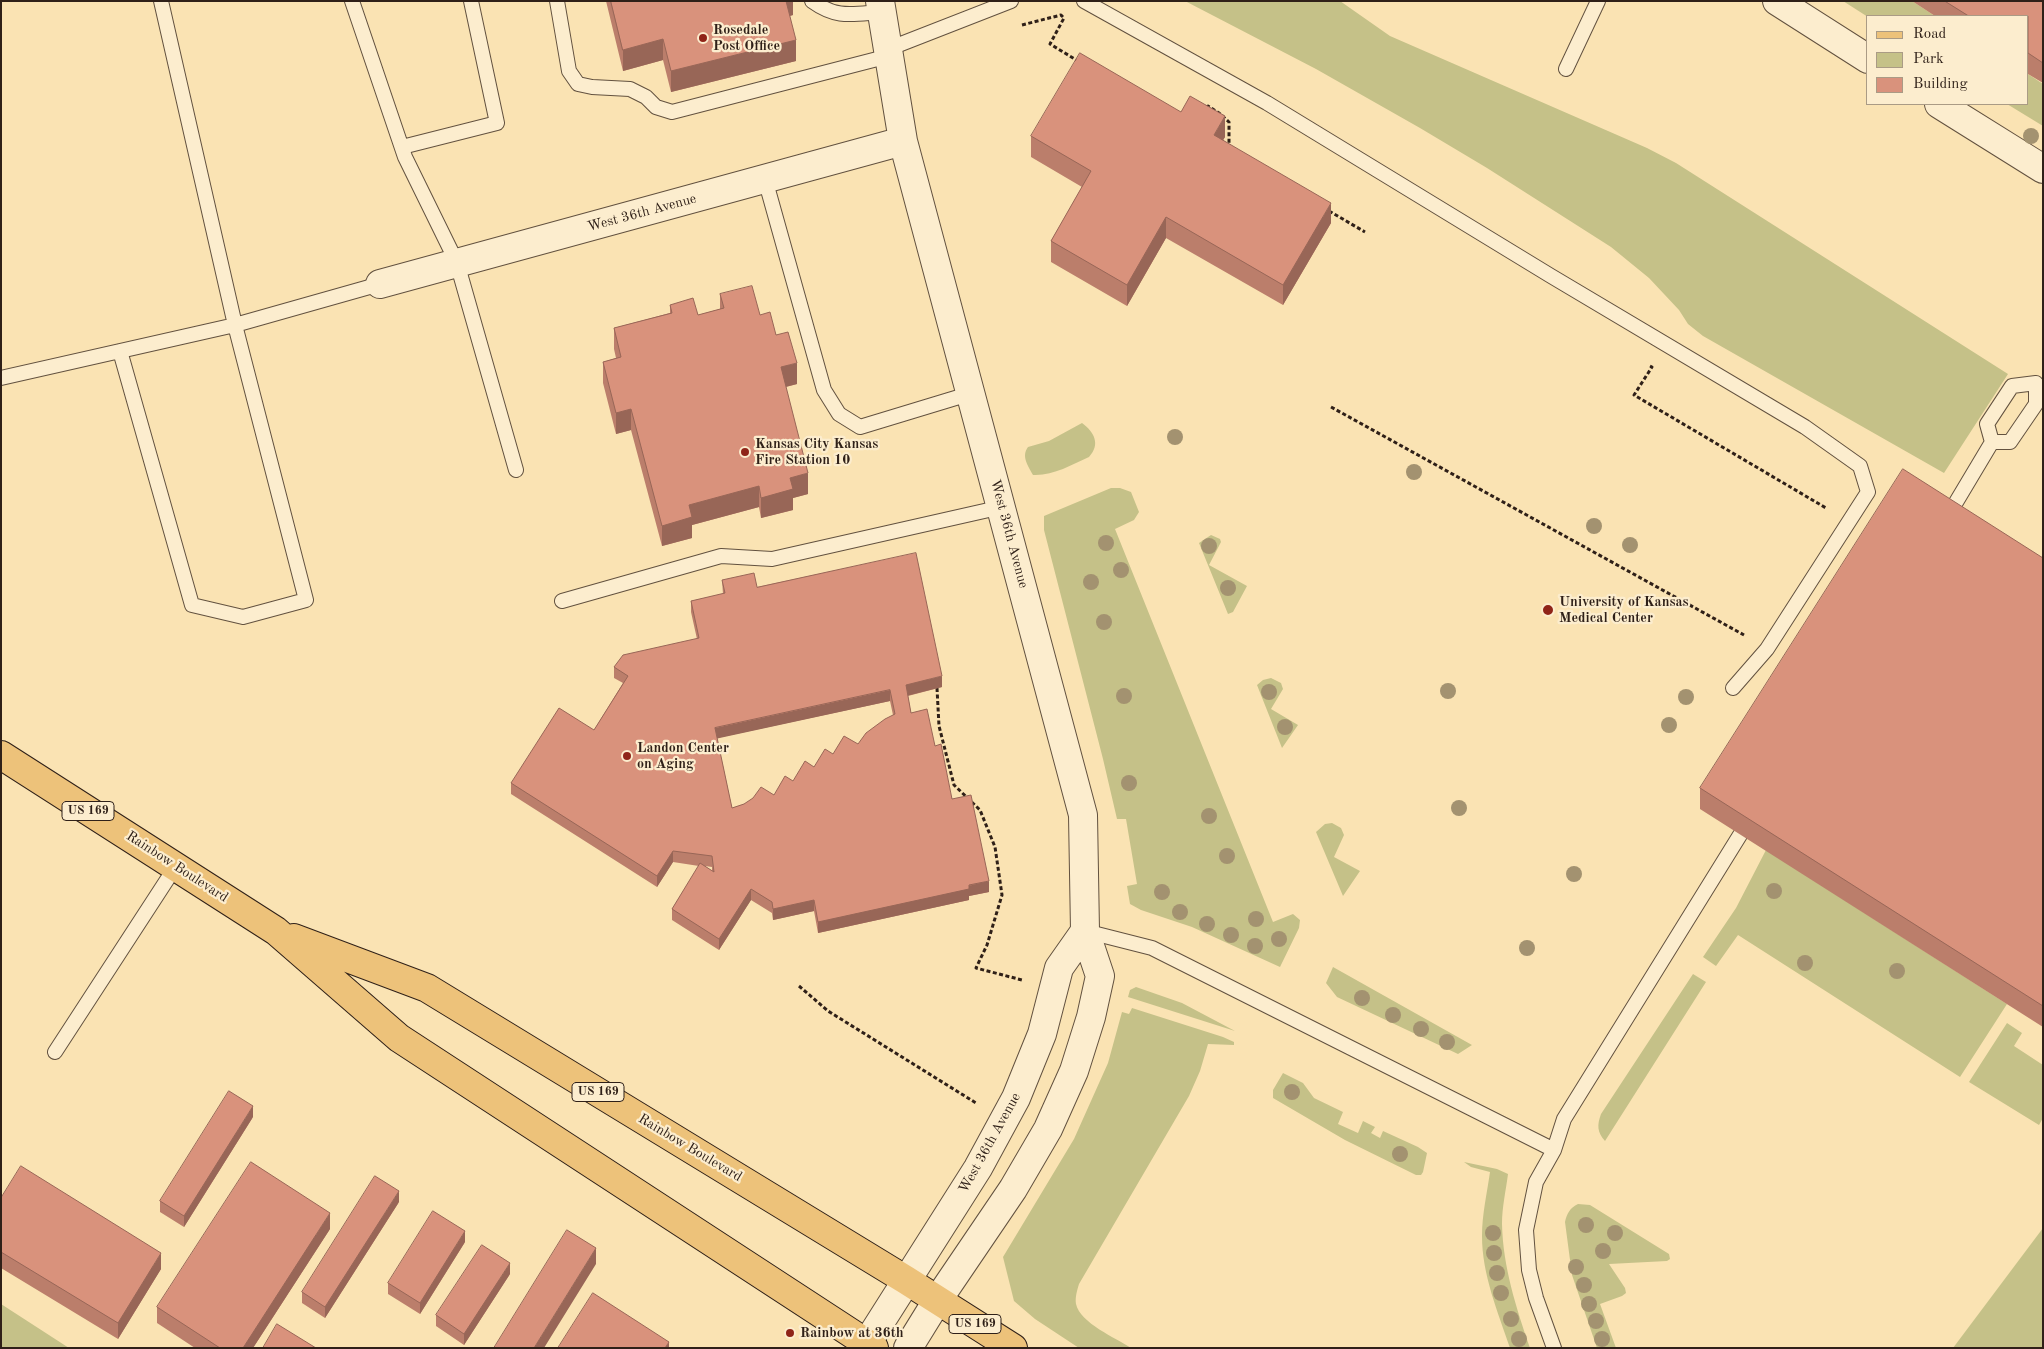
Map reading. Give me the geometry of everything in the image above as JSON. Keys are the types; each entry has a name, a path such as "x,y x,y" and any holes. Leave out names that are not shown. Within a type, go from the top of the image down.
{"main road":[{"name":"Rainbow Boulevard","path":"1,755 276,931 399,1038 870,1346"},
{"name":"Rainbow Boulevard","path":"276,931 427,988 906,1280 1013,1348"}],"street":[{"path":"1777,1 1866,58"},
{"name":"West 36th Avenue","path":"880,7 903,141 972,393 1083,816 1085,931 1100,976 1091,1018 1074,1071 1048,1129 1013,1189 937,1301 908,1348"},
{"path":"1941,105 2043,169"},
{"name":"West 36th Avenue","path":"380,284 903,141"},
{"name":"West 36th Avenue","path":"870,1346 906,1280 978,1168 1016,1098 1042,1034 1059,968 1085,931"}],"lane":[{"path":"120,351 192,605 243,617 306,600 235,325 162,1"},
{"path":"352,1 402,147 457,263 516,470"},
{"path":"402,147 497,123 471,1"},
{"path":"557,1 569,71 578,84 630,90 646,97 656,107 672,112 888,52 1011,1"},
{"path":"812,1 822,8 840,15 880,7"},
{"path":"1084,1 1267,103 1551,276 1805,427 1860,466 1868,492 1767,649 1733,688"},
{"path":"1566,69 1598,1"},
{"path":"765,179 824,390 839,414 860,427 972,393"},
{"path":"1,378 235,325 380,284"},
{"path":"1938,531 1992,442 1987,424 2012,386 2039,378 2036,404 2010,442 1992,442"},
{"path":"562,601 721,556 772,559 1002,507"},
{"path":"1554,1348 1536,1298 1529,1270 1526,1230 1536,1182 1554,1150 1564,1119 1740,835"},
{"path":"55,1052 176,866"},
{"path":"1085,931 1152,948 1554,1150"}],"path":[{"path":"1013,28 1061,16 1064,18 1050,44 1082,63"},
{"path":"1200,109 1208,106 1229,122 1230,145 1228,150"},
{"path":"1322,206 1365,232"},
{"path":"1644,362 1652,367 1634,396 1826,508"},
{"path":"1331,407 1744,635"},
{"path":"937,688 938,726 954,785 980,810 995,847 1002,895 987,945 976,968 1025,981"},
{"path":"799,986 828,1011 979,1105"}],"green space":[{"path":"1185,1 1340,1 1390,36 1647,148 1676,163 2008,374 1944,473 1703,336 1688,324 1679,310 1649,278 1611,247 1487,168 1316,69"},
{"path":"1843,1 1912,1 1933,15 1866,15"},
{"path":"2029,75 2043,84 2043,126 2009,105 2029,105"},
{"path":"1082,423 1090,430 1094,438 1095,447 1089,457 1055,472 1033,475 1025,457 1028,447 1049,441"},
{"path":"1111,488 1120,488 1131,492 1139,512 1134,520 1115,529 1273,922 1293,914 1300,920 1299,928 1280,967 1192,927 1141,910 1130,904 1127,886 1137,884 1126,819 1117,819 1044,530 1044,516"},
{"path":"1211,535 1220,539 1221,542 1209,565 1247,586 1233,612 1228,614 1199,543"},
{"path":"1271,678 1281,683 1283,689 1271,709 1298,725 1282,748 1257,685 1263,680"},
{"path":"1332,823 1341,828 1344,835 1334,857 1360,871 1343,896 1316,832 1325,824"},
{"path":"1766,850 2007,1004 1960,1077 1738,935 1716,966 1703,957 1736,908"},
{"path":"1333,967 1472,1045 1458,1054 1337,997 1326,983"},
{"path":"1693,974 1706,982 1605,1141 1600,1135 1598,1128 1601,1114"},
{"path":"1136,987 1182,1003 1235,1031 1128,997 1130,990"},
{"path":"1132,1008 1223,1037 1234,1042 1234,1045 1208,1044 1200,1071 1189,1096 1079,1284 1076,1304 1079,1311 1091,1324 1131,1348 1079,1348 1035,1319 1014,1301 1003,1257 1074,1139 1108,1063 1122,1012 1129,1014"},
{"path":"2007,1023 2022,1033 2014,1046 2043,1065 2043,1118 2039,1125 1969,1082"},
{"path":"1283,1073 1303,1083 1314,1098 1343,1112 1338,1124 1358,1133 1363,1121 1375,1127 1371,1133 1380,1138 1383,1131 1427,1153 1421,1175 1416,1175 1345,1140 1273,1098 1273,1090"},
{"path":"1464,1162 1497,1169 1508,1174 1502,1218 1505,1256 1515,1302 1530,1348 1510,1348 1488,1279 1482,1236 1490,1172 1471,1167"},
{"path":"1578,1204 1590,1205 1669,1254 1670,1259 1667,1261 1609,1264 1625,1288 1626,1293 1600,1304 1616,1348 1597,1348 1572,1275 1565,1222 1569,1211"},
{"path":"2043,1228 2043,1348 1953,1348"},
{"path":"1,1304 69,1348 1,1348"}],"building":[{"name":"Rosedale Post Office","path":"611,1 786,1 796,40 671,71 663,39 623,50"},
{"path":"1945,1 2043,1 2043,63 2029,54 2029,15 1967,15"},
{"path":"1080,53 1181,112 1190,96 1225,116 1214,135 1331,203 1283,285 1166,217 1127,285 1051,241 1091,171 1031,136"},
{"path":"752,286 760,315 770,312 776,335 788,332 797,363 781,367 808,473 790,478 793,489 761,498 759,486 689,505 692,517 662,526 631,409 616,413 603,362 621,357 614,328 672,313 670,305 693,298 698,315 724,308 720,294"},
{"path":"1903,469 2043,558 2043,1006 1700,788"},
{"name":"Landon Center on Aging","path":"916,553 942,676 906,685 911,713 927,709 935,746 941,744 952,799 971,795 989,881 969,885 969,889 818,922 814,900 773,909 772,902 751,889 719,939 672,909 700,863 714,872 712,856 673,851 657,876 511,783 559,708 594,730 628,676 614,667 623,655 699,638 691,601 725,593 722,580 754,573 757,587","holes":["890,690 895,714 866,733 858,744 844,736 833,754 825,749 814,767 805,761 793,781 785,776 774,795 761,787 753,798 744,804 732,808 715,728"]},
{"path":"229,1091 253,1106 184,1216 160,1201"},
{"path":"251,1162 330,1213 243,1348 220,1348 157,1307"},
{"path":"21,1166 161,1253 118,1323 1,1252 1,1198"},
{"path":"375,1176 399,1191 325,1307 302,1292"},
{"path":"433,1211 465,1231 420,1303 388,1283"},
{"path":"567,1230 596,1248 534,1348 494,1348"},
{"path":"482,1245 510,1263 464,1334 436,1315"},
{"path":"593,1293 669,1342 665,1348 558,1348"},
{"path":"277,1324 316,1348 263,1348"}],"place":[{"name":"Rosedale Post Office","path":"703,38"},
{"name":"Kansas City Kansas Fire Station 10","path":"745,452"},
{"name":"University of Kansas Medical Center","path":"1548,610"},
{"name":"Landon Center on Aging","path":"627,756"},
{"name":"Rainbow at 36th","path":"790,1333"}]}
